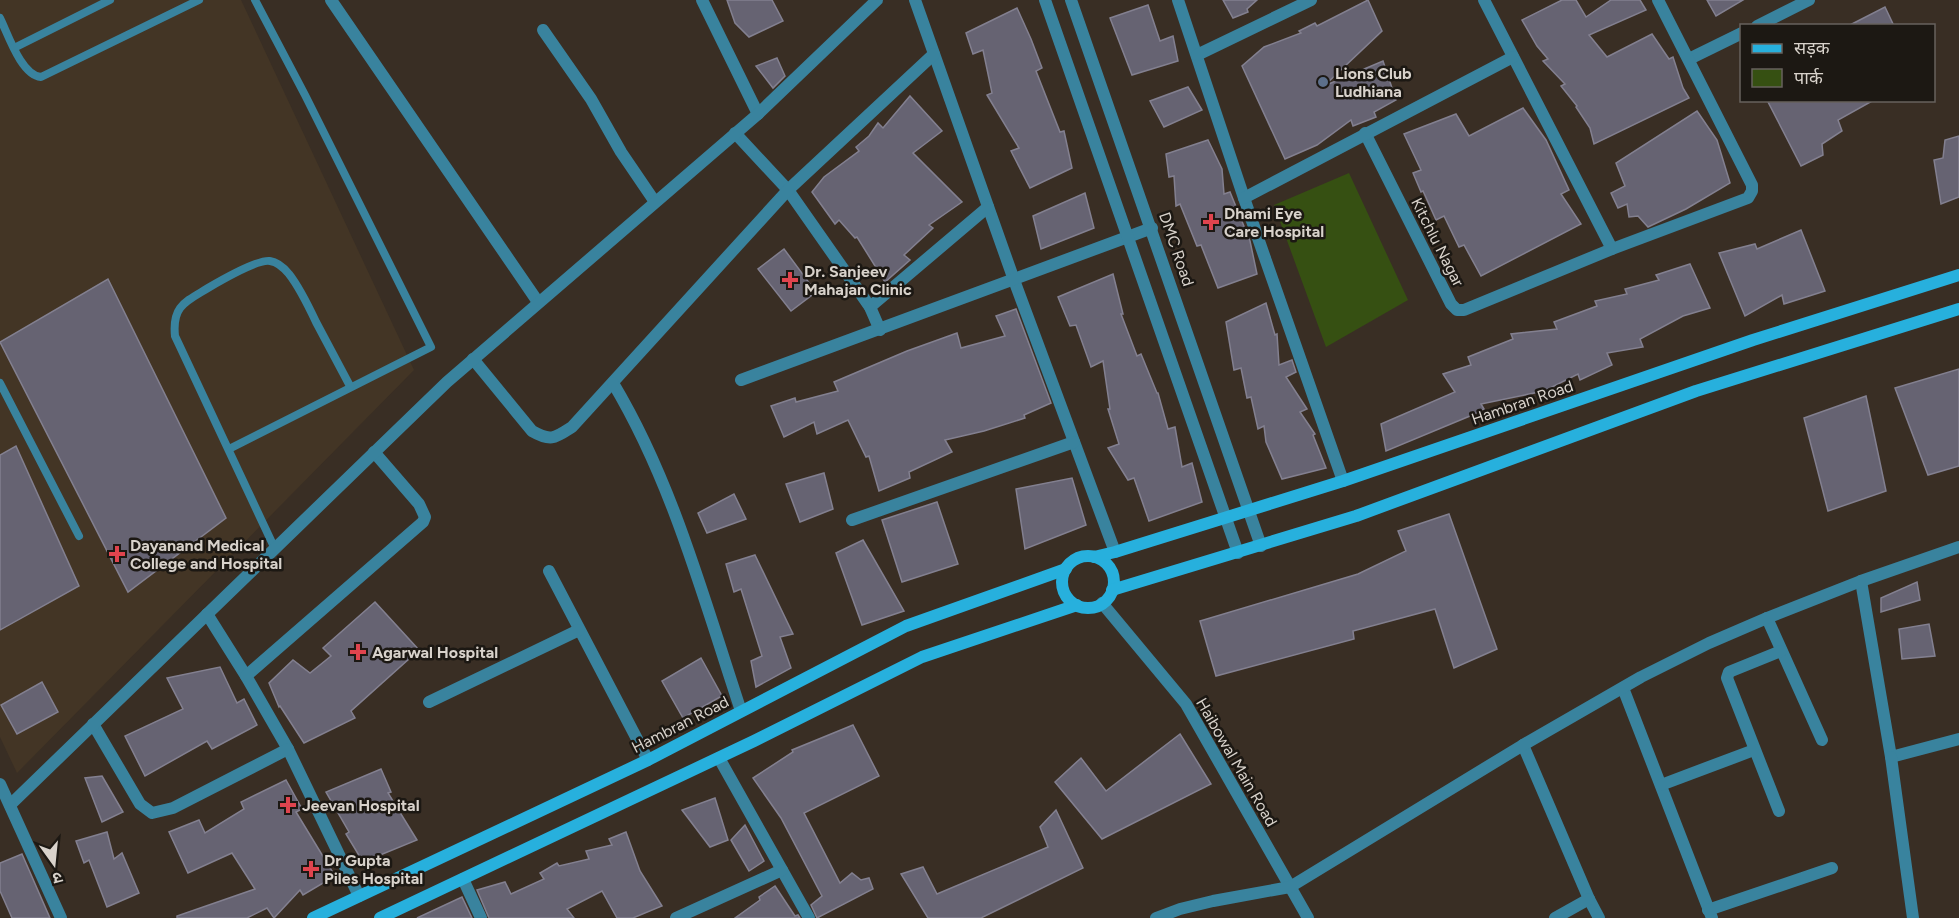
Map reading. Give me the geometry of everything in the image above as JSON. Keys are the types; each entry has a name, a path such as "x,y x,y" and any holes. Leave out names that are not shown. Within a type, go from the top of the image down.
{"main road":[{"name":"Hambran Road","path":"1094,557 1343,481 1753,340 1959,276"},
{"path":"1112,590 1356,516 1696,391 1959,309"},
{"path":"1094,557 1108,566 1114,582 1112,590 1102,603 1085,607 1077,605 1065,593 1062,576 1066,569 1078,558 1094,557"},
{"name":"Hambran Road","path":"313,918 648,760 906,626 1066,569"},
{"path":"380,918 719,758 921,657 1077,605"}],"street":[{"path":"331,0 538,302"},
{"path":"702,0 758,114"},
{"path":"9,805 473,359 758,114 877,0"},
{"path":"915,0 1014,280 1115,552"},
{"path":"1045,0 1238,553"},
{"name":"DMC Road","path":"1071,0 1261,546"},
{"path":"1178,0 1244,198 1343,481"},
{"path":"1197,55 1311,0"},
{"path":"1484,0 1612,249"},
{"name":"Kitchlu Nagar","path":"1365,133 1451,304 1457,310 1464,310 1612,249 1748,198 1752,185 1658,0"},
{"path":"1761,24 1809,0"},
{"path":"543,30 591,99 621,152 655,202"},
{"path":"1689,59 1740,34"},
{"path":"473,359 526,425 543,438 552,439 572,427 788,190 934,54"},
{"path":"1244,198 1513,57"},
{"path":"735,133 788,190 870,307 880,330"},
{"path":"870,307 988,207"},
{"path":"741,380 1152,228"},
{"path":"613,382 636,420 662,482 741,711"},
{"path":"852,520 1074,442"},
{"path":"246,676 423,522 424,517 418,504 374,452"},
{"path":"1156,918 1213,901 1290,886 1523,745 1623,688 1709,643 1861,581 1959,547"},
{"path":"549,571 648,760"},
{"path":"1861,581 1891,757 1913,918"},
{"name":"Haibowal Main Road","path":"1102,603 1186,704 1308,918"},
{"path":"207,614 288,749 359,896"},
{"path":"1767,618 1822,740"},
{"path":"429,702 579,630"},
{"path":"1779,810 1727,678 1730,672 1781,651"},
{"path":"1623,688 1710,914 1832,868"},
{"path":"93,724 140,804 152,813 173,808 288,749"},
{"path":"1891,757 1959,739"},
{"path":"1523,745 1599,918"},
{"path":"1661,785 1754,750"},
{"path":"719,758 809,918"},
{"path":"0,784 61,918"},
{"path":"676,918 782,870"},
{"path":"463,879 482,918"},
{"path":"1556,918 1589,898"}],"lane":[{"path":"14,48 110,0"},
{"path":"0,18 26,69 36,77 41,77 199,0"},
{"path":"229,449 431,347 255,0"},
{"path":"275,549 175,336 174,323 177,312 183,303 216,283 261,262 270,261 280,265 301,292 350,386"},
{"path":"0,382 79,536"}],"shaded area":[{"name":"Dayanand Medical College and Hospital","path":"0,0 241,0 414,370 17,773 0,737"}],"green space":[{"path":"1349,173 1408,300 1326,347 1274,205"}],"building":[{"path":"727,0 772,0 783,21 749,37 735,23"},
{"path":"1223,0 1257,0 1247,9 1248,12 1233,18"},
{"path":"1368,0 1382,31 1324,86 1383,61 1396,100 1374,112 1376,117 1353,126 1351,120 1317,145 1285,159 1242,66 1264,47 1301,33 1299,31 1315,23 1317,26"},
{"path":"1562,0 1576,0 1586,17 1611,0 1640,0 1646,10 1589,35 1607,57 1652,34 1669,59 1673,57 1683,88 1689,98 1594,144 1590,128 1577,106 1561,86 1565,84 1543,61 1548,59 1537,46 1522,20"},
{"path":"1707,0 1743,0 1716,16"},
{"path":"1148,5 1160,41 1173,36 1178,61 1132,75 1110,18"},
{"path":"1885,7 1893,24 1852,24"},
{"path":"1017,8 1042,68 1036,71 1060,132 1064,131 1072,168 1030,188 1011,151 1019,148 987,95 992,93 983,50 973,54 966,33"},
{"path":"777,58 785,76 773,88 756,66"},
{"path":"1188,87 1202,110 1164,127 1150,101"},
{"path":"910,96 942,131 913,153 962,202 929,225 933,228 904,255 910,260 885,282 857,237 855,238 839,220 835,224 812,192 824,177 859,151 856,147 869,136 878,123 883,128"},
{"path":"1768,102 1870,102 1838,120 1842,131 1822,144 1823,155 1801,166"},
{"path":"1523,108 1546,140 1569,190 1561,194 1581,224 1481,276 1464,245 1459,247 1444,216 1436,220 1413,173 1421,170 1404,134 1456,114 1469,136"},
{"path":"1697,111 1717,140 1730,183 1686,209 1648,227 1638,216 1629,217 1627,204 1618,208 1611,193 1625,186 1616,163"},
{"path":"1959,136 1959,197 1941,204 1934,160 1943,158 1945,140"},
{"path":"1208,140 1222,169 1224,194 1230,192 1250,241 1257,274 1218,288 1201,245 1197,246 1180,204 1176,206 1174,176 1169,177 1166,154"},
{"path":"1085,193 1094,228 1041,249 1033,216"},
{"path":"1801,230 1825,291 1784,304 1782,295 1745,316 1719,253 1755,244 1757,249"},
{"path":"784,249 816,292 791,311 758,269"},
{"path":"1690,264 1710,308 1683,316 1640,339 1643,347 1607,353 1612,365 1580,380 1578,374 1544,391 1481,404 1484,409 1470,416 1386,451 1381,424 1455,392 1443,374 1471,365 1468,357 1513,339 1511,334 1557,329 1554,322 1597,306 1595,301 1627,294 1625,289 1659,280 1656,275"},
{"path":"1113,274 1123,314 1121,314 1137,356 1141,354 1158,393 1168,429 1175,427 1182,467 1192,463 1202,502 1149,521 1134,478 1128,480 1108,448 1119,444 1108,409 1110,409 1103,361 1091,367 1076,325 1070,326 1058,297"},
{"path":"108,279 226,518 128,592 0,342"},
{"path":"1266,303 1275,335 1277,334 1279,365 1292,360 1296,372 1286,377 1307,409 1300,412 1315,434 1313,435 1326,468 1282,479 1266,442 1264,426 1258,429 1251,397 1247,398 1241,368 1234,370 1226,322"},
{"path":"1016,309 1051,403 1024,415 1025,418 945,440 952,452 909,472 910,478 879,491 869,456 866,457 848,420 817,434 814,422 784,437 771,406 795,398 796,402 838,391 834,382 957,333 961,348 1005,336 996,316"},
{"path":"1959,369 1959,466 1928,475 1895,388"},
{"path":"1866,396 1886,491 1828,511 1804,418"},
{"path":"16,446 79,586 0,630 0,455"},
{"path":"824,473 833,509 800,522 786,484"},
{"path":"1072,478 1086,525 1025,549 1016,489"},
{"path":"734,494 746,519 707,533 698,513"},
{"path":"937,502 958,564 902,582 882,520"},
{"path":"1449,514 1497,649 1454,668 1435,609 1353,631 1354,639 1216,676 1200,621 1358,574 1406,551 1398,531"},
{"path":"863,540 904,611 862,625 836,553"},
{"path":"755,555 793,634 780,637 791,668 756,687 751,661 762,656 741,589 734,592 726,564"},
{"path":"1917,582 1920,600 1881,612 1881,598"},
{"path":"375,602 419,650 351,711 355,718 304,743 279,707 269,683 293,660 310,673 331,656 323,648"},
{"path":"1929,624 1935,656 1902,659 1899,629"},
{"path":"701,658 722,696 683,718 662,681"},
{"path":"220,667 237,703 244,699 257,725 212,749 207,741 145,776 125,736 183,709 167,678"},
{"path":"42,682 58,712 17,734 1,705"},
{"path":"853,725 879,776 804,813 840,883 852,873 861,880 869,878 873,889 817,918 811,905 822,896 781,818 753,778 793,752 792,750"},
{"path":"1180,734 1211,784 1102,839 1055,782 1081,758 1106,791"},
{"path":"381,769 391,792 388,793 417,840 363,862 346,834 349,832 326,792"},
{"path":"102,776 123,812 102,822 85,778"},
{"path":"286,780 302,809 296,812 335,876 303,895 300,890 274,918 267,908 247,918 177,918 177,916 255,889 232,853 188,873 169,832 199,820 205,833 244,809 241,802"},
{"path":"715,798 728,840 710,847 682,810"},
{"path":"1056,810 1083,868 981,918 928,918 901,874 923,867 937,894 1048,847 1040,827"},
{"path":"745,825 764,861 749,871 731,840"},
{"path":"107,832 114,859 122,853 139,893 107,907 89,860 84,863 76,841"},
{"path":"626,832 640,871 662,906 633,918 617,918 602,891 567,909 574,918 489,918 477,890 505,882 511,894 544,879 540,873 557,863 559,866 589,859 586,851 612,845 609,839"},
{"path":"22,854 50,918 12,918 0,891 0,863"},
{"path":"775,886 795,916 798,915 800,918 735,918 760,900 759,897"},
{"path":"462,897 472,918 417,918"}],"place":[{"name":"Lions Club Ludhiana","path":"1323,82"},
{"name":"Dhami Eye Care Hospital","path":"1211,222"},
{"name":"Dr. Sanjeev Mahajan Clinic","path":"790,280"},
{"name":"Dayanand Medical College and Hospital","path":"117,554"},
{"name":"Agarwal Hospital","path":"358,652"},
{"name":"Jeevan Hospital","path":"288,805"},
{"name":"Dr Gupta Piles Hospital","path":"311,869"}]}
